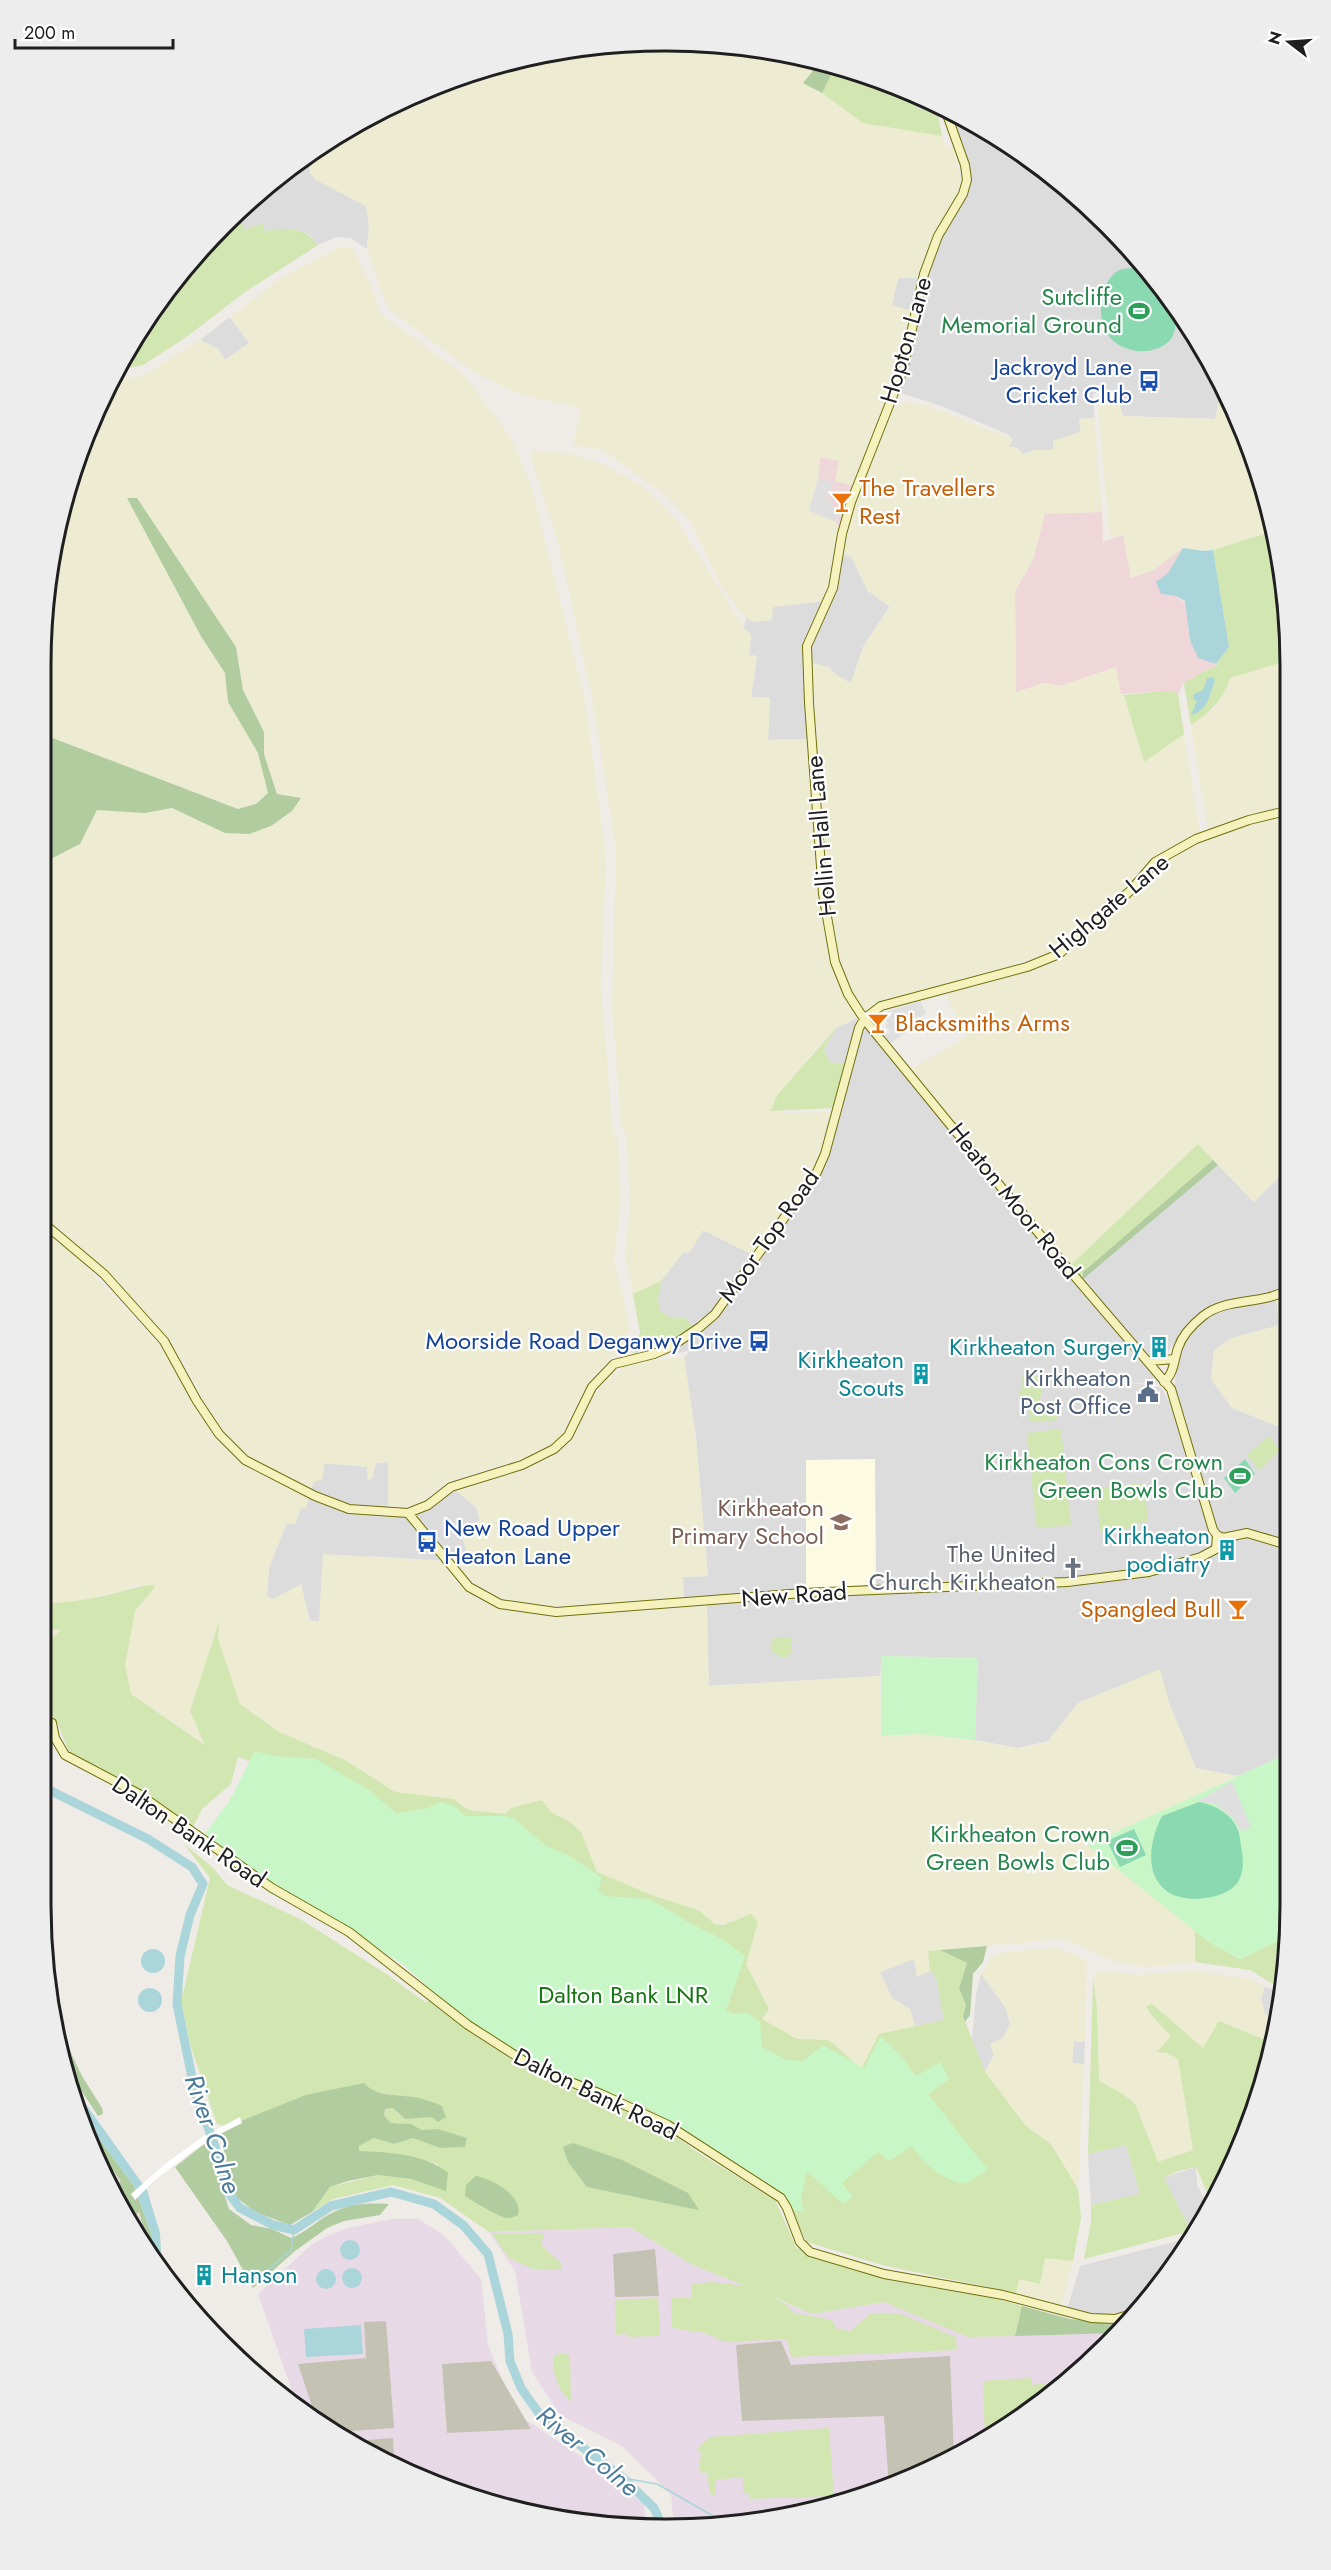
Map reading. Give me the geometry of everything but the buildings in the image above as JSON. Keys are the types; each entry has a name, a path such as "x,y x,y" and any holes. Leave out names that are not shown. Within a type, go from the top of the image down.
{"street":[{"name":"Hopton Lane","path":"807,646 833,588 842,534 851,502 903,370 924,274 938,236 963,194 967,180 965,165 949,120"},
{"name":"Hollin Hall Lane","path":"807,646 809,703 824,894 835,962 848,994 864,1019"},
{"name":"Highgate Lane","path":"864,1019 881,1006 1027,967 1059,954 1130,891 1155,862 1196,839 1280,813"},
{"name":"Moor Top Road","path":"408,1513 428,1505 451,1487 522,1465 554,1449 568,1436 592,1387 614,1364 654,1354 700,1327 715,1314 759,1249 817,1172 825,1154 859,1028 864,1019"},
{"name":"Heaton Moor Road","path":"864,1019 1052,1249 1171,1389 1213,1530 1217,1535"},
{"path":"51,1229 104,1274 164,1341 197,1401 219,1434 245,1460 315,1496 349,1509 408,1513"},
{"path":"1164,1382 1170,1377 1184,1336 1204,1315 1220,1306 1262,1299 1280,1293"},
{"path":"1149,1361 1175,1359"},
{"name":"New Road","path":"408,1513 469,1587 500,1604 556,1612 810,1592 1067,1582 1149,1572 1201,1557 1216,1549 1217,1535"},
{"path":"1217,1535 1223,1538 1247,1533 1280,1543"},
{"name":"Dalton Bank Road","path":"51,1723 55,1738 65,1755 140,1794 272,1888 349,1932 468,2025 535,2068 601,2094 668,2125 780,2198 788,2208 800,2242 810,2252 884,2274 1003,2295 1062,2312 1114,2319 1121,2317"}],"shaded area":[{"path":"917,105 927,110 918,110"},
{"path":"948,120 973,133 1040,178 1071,203 1128,260 1153,291 1198,358 1219,399 1216,419 1123,416 1115,391 1093,394 1095,424 1094,418 1079,419 1081,432 1053,441 1054,450 1036,450 1023,454 1009,447 1013,439 1007,434 944,407 895,391 916,315 892,305 898,278 920,278 967,180"},
{"path":"312,163 309,172 316,180 366,206 369,225 367,249 351,238 336,237 318,245 309,234 295,229 264,231 262,223 244,230 241,221 260,203"},
{"path":"230,317 249,343 225,360 218,349 200,340"},
{"path":"820,457 839,460 854,486 841,528 809,511 818,478"},
{"path":"818,478 833,482 828,499 833,501 832,506 844,514 843,518 837,516 835,521 809,511"},
{"path":"1102,512 1103,542 1123,535 1152,571 1183,548 1168,573 1161,594 1176,596 1186,604 1190,640 1209,661 1218,666 1184,683 1178,694 1162,691 1121,694 1116,667 1061,686 1044,683 1016,693 1015,591 1033,560 1045,513"},
{"path":"843,554 851,556 868,591 890,606 863,647 851,684 836,675 829,667 805,664 807,739 768,740 770,698 751,697 757,656 749,655 751,635 744,628 746,618 755,622 773,607 831,602"},
{"path":"920,1001 926,1014 910,1021 913,1027 888,1045 882,1038 890,1032 884,1017 889,1015 888,1011"},
{"path":"857,1018 844,1064 829,1062 824,1050 836,1028"},
{"path":"864,1019 1081,1280 1218,1165 1254,1202 1280,1176 1280,1297 1276,1301 1280,1325 1232,1338 1214,1350 1211,1379 1232,1408 1280,1427 1280,1757 1238,1776 1196,1769 1169,1703 1160,1670 1078,1703 1048,1741 1018,1748 975,1740 978,1658 882,1656 880,1676 708,1686 707,1606 704,1601 684,1599 682,1577 708,1576 696,1438 684,1357 690,1351 658,1356 715,1314 807,1188","holes":["1194,1321 1180,1351 1174,1386 1171,1389 1180,1422 1161,1387 1133,1383 1164,1382 1124,1332 1150,1356 1168,1354 1170,1348"]},
{"path":"703,1230 751,1254 711,1311 694,1327 684,1317 672,1318 660,1311 658,1299 661,1281 683,1252 690,1252"},
{"path":"1149,1329 1160,1341 1153,1347 1150,1344 1143,1351 1139,1344 1142,1341 1139,1338"},
{"name":"Kirkheaton Primary School","path":"875,1459 876,1584 806,1589 806,1460"},
{"path":"389,1462 388,1509 345,1503 311,1489 324,1463 367,1467 368,1481 377,1463"},
{"path":"1223,1478 1234,1493 1224,1502 1217,1483"},
{"path":"451,1487 476,1507 480,1521 467,1552 443,1561 371,1556 319,1621 310,1621 267,1596 269,1567 287,1523 309,1497 339,1505 408,1513 428,1505"},
{"path":"1232,1781 1251,1827 1241,1831 1233,1818 1215,1804 1198,1801"},
{"path":"914,1959 917,1977 930,1971 936,1976 944,2020 915,2026 910,2009 892,1998 880,1972"},
{"path":"981,1974 1006,2008 1010,2024 985,2072 972,2040 976,1995"},
{"path":"1265,1987 1274,1990 1269,2016 1265,2015 1261,1998"},
{"path":"1074,2041 1085,2042 1084,2064 1072,2064"},
{"path":"1126,2145 1140,2194 1091,2205 1088,2154"},
{"path":"1196,2167 1197,2185 1205,2200 1189,2226 1163,2178"},
{"path":"110,2168 121,2182 118,2184"},
{"path":"138,2211 144,2229 135,2215"},
{"path":"391,2219 418,2219 444,2235 481,2279 488,2345 516,2413 579,2455 644,2504 645,2518 585,2514 546,2507 468,2486 394,2456 358,2437 293,2393 258,2294 311,2245 344,2229"},
{"path":"630,2227 694,2265 812,2314 884,2302 968,2337 1105,2333 1071,2367 1007,2415 973,2437 901,2472 825,2498 785,2507 746,2514 673,2519 671,2494 622,2446 560,2415 532,2372 515,2271 489,2232"},
{"path":"1179,2241 1128,2310 1116,2317 1067,2310 1080,2266"},
{"path":"655,2249 659,2296 615,2297 613,2254"},
{"path":"386,2321 394,2428 352,2431 352,2433 312,2407 298,2364 366,2358 364,2322"},
{"path":"781,2341 791,2365 950,2356 954,2447 888,2477 884,2416 742,2421 736,2345"},
{"path":"491,2361 531,2429 447,2433 442,2364"},
{"path":"393,2438 394,2456 364,2440"}],"green space":[{"path":"625,52 706,52 746,56 814,70 803,83 822,93 863,123 942,136 947,147 953,147 961,181 958,193 933,236 920,278 898,278 892,305 913,311 899,370 854,486 835,481 839,461 820,457 818,478 809,511 835,521 841,528 830,585 824,601 773,607 772,620 755,622 746,618 722,588 690,521 667,496 602,450 573,445 581,408 520,395 475,373 391,311 383,296 367,249 369,225 366,206 316,180 309,171 312,163 358,133 430,98 506,72 585,56"},
{"path":"814,70 831,74 822,93 803,83"},
{"path":"831,74 863,84 917,105 918,110 927,110 938,115 942,136 863,123 822,93"},
{"path":"241,221 244,230 263,223 264,231 294,229 312,238 318,245 245,292 185,338 143,365 128,368 178,291 203,260"},
{"path":"340,247 353,248 374,293 380,313 466,377 511,438 531,485 585,700 606,858 601,989 613,1132 618,1139 621,1201 614,1260 630,1328 621,1356 613,1356 588,1383 563,1432 554,1443 529,1457 450,1480 413,1507 388,1509 388,1462 377,1463 373,1477 368,1481 367,1467 325,1463 322,1480 315,1481 311,1489 247,1457 215,1422 186,1366 170,1342 75,1243 51,1222 51,859 80,844 97,810 145,813 172,808 225,833 301,798 278,794 264,754 264,732 243,690 236,647 137,498 202,638 225,673 228,702 258,753 268,793 256,804 238,809 51,737 52,625 56,585 72,506 98,430 122,380 142,376 200,340 218,349 225,360 249,343 230,317 280,279"},
{"name":"Sutcliffe Memorial Ground","path":"1135,268 1175,323 1173,336 1164,345 1146,351 1127,349 1119,345 1106,332 1101,316 1102,297 1109,279 1122,269"},
{"path":"1116,395 1123,416 1215,419 1219,399 1247,468 1265,534 1231,546 1205,551 1183,548 1152,571 1131,578 1123,535 1110,538 1097,399"},
{"path":"905,401 928,406 1013,439 1009,447 1017,447 1023,454 1036,450 1053,450 1053,441 1081,432 1079,419 1094,418 1102,512 1045,514 1033,560 1015,591 1016,692 1044,683 1061,686 1116,667 1121,694 1124,695 1144,761 1184,734 1200,833 1151,858 1122,893 1058,950 979,976 878,1002 865,1014 851,990 838,955 827,883 812,663 829,667 836,675 851,683 863,647 890,607 868,591 851,557 843,554 853,510 873,451 892,409"},
{"path":"533,450 570,454 603,464 645,488 675,518 744,628 751,635 749,655 757,656 751,697 770,698 768,740 807,739 820,896 833,967 857,1018 836,1028 819,1045 778,1094 770,1110 784,1113 833,1112 822,1160 751,1254 703,1230 690,1252 683,1253 661,1281 633,1294 625,1256 630,1203 626,1135 621,1125 612,1004 616,849 592,698 559,546 531,457"},
{"path":"127,498 137,498 236,647 243,690 264,732 264,754 277,794 301,798 292,811 271,826 249,834 225,833 172,808 145,813 97,810 80,844 51,859 51,737 238,809 256,804 268,793 258,753 228,702 225,673 202,638"},
{"path":"1265,534 1275,585 1280,663 1230,678 1224,693 1215,705 1191,725 1184,683 1218,666 1216,664 1229,647 1213,550"},
{"path":"1280,663 1280,809 1208,830 1191,725 1215,708 1230,678"},
{"path":"1172,691 1178,694 1184,734 1144,762 1124,695"},
{"path":"1280,817 1280,1176 1254,1202 1198,1145 1071,1265 910,1070 966,1037 946,995 1029,970 1062,956 1133,894 1157,866 1197,843"},
{"path":"836,1028 824,1050 829,1062 844,1064 834,1108 770,1111 778,1094"},
{"path":"1198,1144 1213,1160 1083,1272 1081,1280 1071,1265"},
{"path":"1213,1160 1218,1165 1082,1280 1083,1272"},
{"path":"51,1237 78,1258 161,1347 216,1440 248,1467 309,1497 306,1509 301,1508 295,1525 287,1523 269,1567 267,1596 273,1599 301,1584 310,1621 319,1621 323,1554 443,1561 457,1584 479,1600 509,1610 553,1617 707,1606 709,1686 880,1676 881,1736 918,1734 975,1740 1021,1749 1047,1743 1078,1703 1160,1669 1169,1703 1196,1768 1238,1776 1088,1845 1195,1930 1195,1962 1147,1967 1116,1962 1063,1939 928,1951 930,1971 917,1977 914,1959 880,1972 892,1998 910,2009 915,2026 879,2035 861,2069 849,2059 797,2041 762,2019 769,2008 746,1964 758,1922 715,1924 698,1910 654,1896 597,1872 581,1832 570,1822 551,1812 542,1800 506,1814 468,1810 454,1799 395,1792 345,1760 279,1732 240,1704 218,1639 219,1625 207,1746 131,1694 125,1665 135,1611 155,1587 134,1586 63,1604 51,1603"},
{"path":"661,1281 658,1299 660,1311 672,1318 684,1317 694,1327 670,1340 633,1354 640,1333 633,1294"},
{"path":"1280,1298 1280,1427 1232,1408 1211,1379 1214,1350 1232,1338 1279,1325 1276,1300"},
{"path":"684,1357 696,1438 708,1576 683,1577 684,1599 542,1607 503,1598 475,1585 451,1558 467,1552 459,1528 480,1521 476,1507 454,1489 523,1471 554,1456 571,1440 598,1388 630,1362"},
{"path":"1023,1374 1045,1376 1039,1406 1041,1410 1057,1411 1058,1420 1030,1422 1029,1402 1019,1401"},
{"path":"1061,1429 1071,1525 1039,1528 1036,1524 1027,1433"},
{"path":"1269,1436 1280,1450 1259,1470 1247,1455"},
{"name":"Kirkheaton Cons Crown Green Bowls Club","path":"1245,1459 1255,1474 1235,1493 1224,1478"},
{"path":"1144,1483 1148,1522 1133,1523 1133,1528 1100,1531 1096,1488"},
{"path":"153,1585 155,1587 135,1611 125,1665 131,1694 205,1745 190,1711 219,1622 218,1639 240,1704 279,1732 345,1760 395,1792 454,1799 468,1810 506,1814 511,1808 542,1800 551,1812 570,1822 581,1832 597,1872 654,1896 698,1910 715,1924 724,1925 751,1914 758,1922 746,1964 769,2009 762,2019 797,2039 827,2040 861,2069 879,2034 944,2020 936,1976 930,1971 928,1951 940,1950 967,1963 959,1988 966,2005 963,2016 985,2072 1026,2126 1051,2144 1078,2189 1081,2218 1073,2261 1045,2258 1040,2284 1019,2279 1016,2293 882,2265 807,2242 784,2195 677,2124 622,2098 535,2064 786,2063 410,1820 238,1757 231,1784 202,1809 193,1827 142,1791 69,1752 57,1721 51,1720 51,1639 61,1630 51,1630 51,1603 78,1601"},
{"path":"51,1628 62,1629 51,1639"},
{"path":"773,1637 792,1638 792,1652 787,1658 782,1658 771,1651"},
{"path":"881,1656 978,1658 975,1740 918,1734 881,1736"},
{"name":"Dalton Bank LNR","path":"255,1751 274,1756 316,1759 369,1790 396,1813 428,1808 439,1802 455,1806 465,1816 513,1818 548,1847 567,1854 602,1878 598,1890 605,1896 650,1899 722,1939 745,1956 726,2011 737,2014 746,2012 760,2022 762,2047 787,2060 803,2061 823,2045 864,2068 881,2036 903,2058 916,2076 941,2062 949,2079 928,2094 988,2170 964,2184 934,2170 912,2146 889,2161 878,2152 842,2183 853,2197 843,2203 807,2172 801,2198 804,2212 794,2210 788,2199 645,2106 535,2064 471,2026 403,1964 200,1841 230,1800"},
{"path":"1280,1757 1279,1941 1240,1959 1210,1943 1087,1845"},
{"path":"1199,1802 1220,1810 1236,1825 1243,1860 1239,1880 1234,1887 1217,1896 1195,1899 1176,1896 1160,1885 1152,1867 1151,1856 1154,1835 1162,1816"},
{"name":"Kirkheaton Crown Green Bowls Club","path":"1134,1829 1146,1855 1120,1867 1107,1841"},
{"path":"184,1844 212,1867 227,1885 300,1919 388,1975 425,2002 429,2001 468,2031 533,2073 666,2129 697,2152 775,2200 796,2247 810,2257 888,2280 998,2299 1022,2306 1015,2336 968,2337 884,2302 812,2314 771,2296 788,2306 794,2313 832,2320 837,2329 851,2331 871,2313 898,2313 956,2337 957,2350 791,2357 787,2339 725,2342 705,2333 672,2328 671,2298 692,2298 691,2284 712,2282 745,2286 693,2265 630,2227 489,2232 440,2198 393,2185 333,2199 312,2212 330,2187 378,2175 411,2179 446,2190 438,2164 412,2157 359,2151 359,2146 374,2138 394,2144 413,2138 440,2148 465,2147 467,2139 438,2129 420,2130 401,2123 390,2123 384,2115 385,2109 393,2108 405,2119 432,2117 408,2096 399,2097 370,2090 258,2116 226,2127 217,2124 191,2047 181,2002 210,1878"},
{"path":"1195,1930 1210,1943 1240,1959 1279,1941 1275,1984 1250,1970 1195,1962"},
{"path":"987,1946 983,1962 973,1974 970,2015 965,2022 963,2016 966,2005 959,1988 967,1963 940,1950"},
{"path":"1056,1947 1087,1960 1085,2042 1074,2041 1072,2063 1084,2064 1078,2189 1051,2144 1026,2126 985,2072 994,2055 990,2044 1003,2038 1010,2024 1006,2008 981,1974 995,1954"},
{"path":"1193,1970 1249,1979 1265,1987 1261,1998 1265,2015 1269,2016 1264,2043 1203,2048 1152,2004 1152,2017 1172,2036 1167,2053 1178,2059 1193,2151 1158,2163 1135,2104 1099,2081 1097,2008 1093,1978 1097,1972 1108,1971 1137,1975"},
{"path":"1093,1978 1097,2008 1099,2081 1123,2094 1135,2104 1158,2162 1193,2150 1178,2059 1167,2053 1157,2052 1171,2036 1146,2006 1152,2004 1203,2048 1219,2021 1264,2040 1259,2064 1233,2140 1208,2194 1196,2167 1178,2171 1164,2178 1189,2226 1185,2233 1084,2259 1091,2223 1091,2205 1140,2194 1126,2145 1088,2154"},
{"path":"68,2047 82,2076 102,2108 103,2114 98,2116 79,2088"},
{"path":"364,2083 375,2091 419,2098 442,2106 446,2117 438,2122 432,2117 405,2119 393,2108 385,2109 384,2115 390,2123 411,2124 421,2130 438,2129 467,2138 465,2147 440,2148 413,2138 394,2144 374,2138 359,2146 359,2151 406,2155 439,2167 448,2173 446,2191 411,2179 378,2175 348,2181 330,2187 312,2212 290,2225 255,2212 236,2197 220,2137 208,2145 229,2209 251,2225 272,2229 291,2238 346,2207 389,2204 380,2215 344,2221 327,2228 295,2251 253,2288 227,2241 175,2167 226,2127 306,2095"},
{"path":"96,2135 134,2186 152,2241 144,2228 139,2212 135,2216 118,2183 121,2181 110,2166"},
{"path":"573,2143 622,2160 688,2193 699,2210 587,2187 568,2162 563,2147"},
{"path":"476,2176 505,2189 516,2201 518,2215 505,2218 465,2196 466,2185"},
{"path":"544,2233 541,2245 561,2263 562,2270 533,2269 509,2258 492,2234"},
{"path":"1045,2258 1073,2261 1061,2307 1016,2293 1019,2279"},
{"path":"658,2298 660,2336 616,2335 615,2300"},
{"path":"1022,2306 1070,2319 1115,2324 1105,2333 1015,2336"},
{"path":"567,2353 570,2357 571,2402 562,2392 554,2369 554,2355"},
{"path":"1032,2378 1032,2385 1045,2383 1045,2388 985,2429 983,2381"},
{"path":"829,2428 834,2495 750,2499 750,2493 743,2494 743,2477 716,2480 715,2495 710,2494 707,2473 699,2472 701,2453 697,2449 710,2437"}],"water":[{"path":"1183,548 1213,550 1229,647 1216,664 1198,658 1190,640 1185,601 1176,596 1161,594 1156,582 1168,573"},
{"path":"1212,677 1215,680 1208,701 1201,710 1191,715 1197,701 1193,698 1194,694 1203,690 1207,678"},
{"path":"153,1949 161,1953 165,1961 161,1969 153,1973 145,1969 141,1961 145,1953"},
{"path":"150,1988 158,1992 162,2000 158,2008 150,2012 142,2008 138,2000 142,1992"},
{"path":"84,2101 147,2190 160,2233 161,2255 152,2241 134,2186 96,2135"},
{"path":"350,2240 357,2243 360,2250 357,2257 350,2260 343,2257 340,2250 343,2243"},
{"path":"352,2268 359,2271 362,2278 359,2285 352,2288 345,2285 342,2278 345,2271"},
{"path":"326,2269 333,2272 336,2279 333,2286 326,2289 319,2286 316,2279 319,2272"},
{"path":"361,2325 363,2354 306,2357 304,2329"}],"pier":[{"path":"240,2117 242,2123 193,2151 155,2180 135,2200 131,2194 165,2164 202,2137"}],"waterway":[{"name":"River Colne","path":"51,1791 148,1839 192,1867 203,1884 190,1915 180,1956 177,2004 195,2092 217,2152 227,2191 240,2208 273,2225 294,2230 331,2206 391,2192 434,2204 463,2225 488,2254 508,2334 510,2361 521,2388 540,2415 623,2478 654,2508 659,2519"},
{"path":"254,2282 291,2250 294,2230"},
{"path":"623,2478 657,2484 715,2517"}],"place":[{"name":"Sutcliffe Memorial Ground","path":"1139,311"},
{"name":"Jackroyd Lane Cricket Club","path":"1149,381"},
{"name":"The Travellers Rest","path":"842,502"},
{"name":"Blacksmiths Arms","path":"878,1023"},
{"name":"Moorside Road Deganwy Drive","path":"759,1341"},
{"name":"Kirkheaton Surgery","path":"1159,1347"},
{"name":"Kirkheaton Scouts","path":"921,1374"},
{"name":"Kirkheaton Post Office","path":"1148,1392"},
{"name":"Kirkheaton Cons Crown Green Bowls Club","path":"1240,1476"},
{"name":"Kirkheaton Primary School","path":"841,1522"},
{"name":"New Road Upper Heaton Lane","path":"427,1542"},
{"name":"Kirkheaton podiatry","path":"1227,1550"},
{"name":"The United Church Kirkheaton","path":"1073,1568"},
{"name":"Spangled Bull","path":"1238,1609"},
{"name":"Kirkheaton Crown Green Bowls Club","path":"1127,1848"},
{"name":"Hanson","path":"204,2275"}]}
